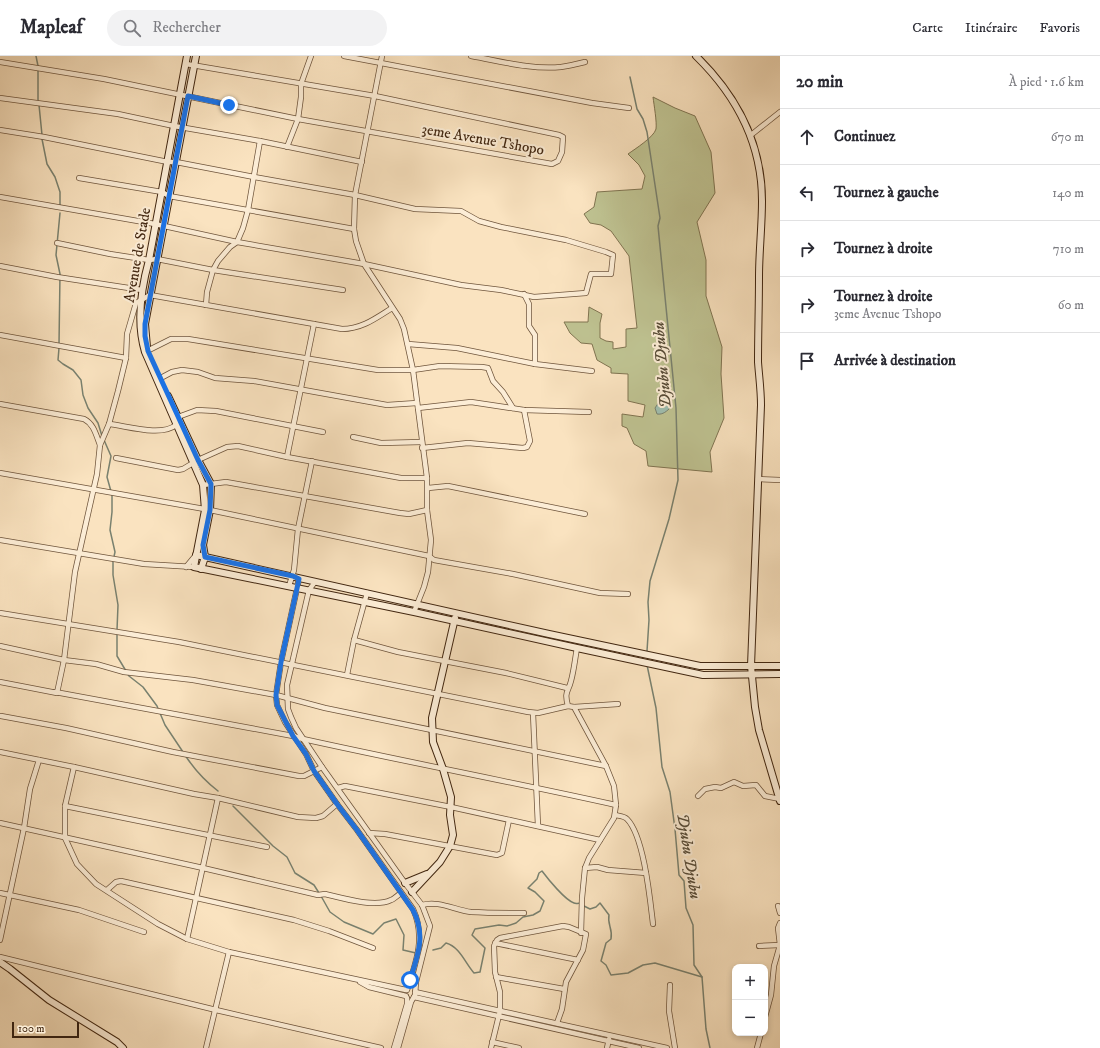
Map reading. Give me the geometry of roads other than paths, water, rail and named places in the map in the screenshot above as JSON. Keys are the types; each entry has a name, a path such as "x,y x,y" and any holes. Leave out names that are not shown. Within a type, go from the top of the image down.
{"street":[{"name":"Avenue de Stade","path":"187,56 149,260 143,280 140,320 141,338 146,352 159,379 176,425 195,461 203,486 208,510 194,567"},
{"path":"196,56 145,324 146,352 171,339 188,339 378,370 413,370 440,366 488,368 494,381 503,392 512,408"},
{"path":"287,147 298,119 301,84 311,56"},
{"path":"344,56 592,103 629,108"},
{"path":"382,56 355,195 354,229 356,241 364,264 404,329 413,370 427,478 427,510 431,540 428,572 414,612"},
{"path":"470,56 526,66 544,67 560,67 585,62"},
{"path":"696,56 723,85 734,101 751,135 759,163 762,224 759,248 758,364 761,400 751,674 754,707 780,800"},
{"name":"3eme Avenue Tshopo","path":"0,62 104,79 298,119 552,164 558,161 562,152 563,137 559,135 375,96 186,64"},
{"path":"0,98 118,114 182,128 260,141 362,162"},
{"path":"751,135 780,112"},
{"path":"0,130 44,137 168,162 176,162 355,195 415,208 461,211 479,220 501,227 566,240 606,252 613,255 611,274 591,274 586,293 534,297 524,294 461,285 364,264 237,242 163,225 0,197"},
{"path":"206,306 207,292 213,270 218,261 237,242 243,228 248,210 260,141"},
{"path":"79,178 162,192 169,196 354,229"},
{"path":"57,243 149,260 157,258 213,270 343,290"},
{"path":"0,266 57,277 142,290"},
{"path":"524,294 529,304 529,326 535,335 535,364"},
{"path":"57,693 64,660 74,580 94,490 100,444 109,424 126,358 127,334 136,303 150,295 342,329 350,329 365,324 392,308"},
{"path":"287,457 314,324"},
{"path":"0,335 126,358"},
{"path":"408,344 457,348 535,364 592,371"},
{"path":"201,569 205,557 203,545 211,484 195,461 178,417 159,379 172,372 182,370 198,372 215,378 254,382 387,405 417,406 471,402 524,410 589,412"},
{"path":"0,404 84,419 89,422 94,429 100,444"},
{"path":"178,417 197,410 206,410 323,432"},
{"path":"353,437 381,443 422,445 468,443 523,448 527,447 530,440 524,410"},
{"path":"109,424 159,431 176,425 178,417"},
{"path":"116,458 178,470 183,469 195,461 227,447 238,446 312,462 401,478 427,478"},
{"path":"312,462 298,529 294,570 297,588 281,662 276,695 277,705 293,736 306,754 314,771 417,917 420,929 420,942 398,1048"},
{"path":"0,473 208,510 429,556 434,560 513,574 600,593 628,594"},
{"path":"758,479 780,480"},
{"path":"203,486 226,482 400,513 409,514 427,510"},
{"path":"428,488 448,486 585,514"},
{"path":"0,540 152,565 194,567 414,612 703,675 780,674"},
{"path":"186,567 196,555 456,614 700,666 780,666"},
{"path":"289,586 296,578"},
{"path":"315,582 309,590 287,685 287,698 291,717 303,739 322,767 422,905 430,926 394,1048"},
{"path":"347,675 354,640 367,593"},
{"path":"0,613 178,642 533,713 568,706 574,707 618,704"},
{"path":"412,892 440,862 450,846 453,835 450,815 451,797 433,742 432,718 456,614"},
{"path":"354,640 398,652 437,660 445,660 567,688"},
{"path":"0,646 64,660 96,664 126,673 193,680 276,695 432,730 535,750 606,766"},
{"path":"568,706 567,688 571,683 578,648"},
{"path":"643,662 644,654"},
{"path":"0,682 293,736 616,805"},
{"path":"574,707 606,766 614,786 616,805 615,815 589,858 585,868 581,933"},
{"path":"533,713 538,826"},
{"path":"1,716 66,728 173,752 299,776 304,776 322,767"},
{"path":"0,752 218,798 298,817 306,818 323,816 337,804"},
{"path":"0,940 24,828 30,789 39,760"},
{"path":"74,767 65,806 65,838 77,864 96,884 158,924 187,939 229,952 357,980 639,1048"},
{"path":"698,796 705,789 716,787 721,788 734,782 743,786 756,785 765,796 780,800"},
{"path":"338,788 345,786 451,807 600,840"},
{"path":"187,939 211,837 218,798"},
{"path":"65,806 211,837 267,847"},
{"path":"615,815 625,817 632,826 640,846 646,873 653,924"},
{"path":"369,833 385,834 500,855 502,853 509,820"},
{"path":"0,823 320,894 382,903 390,901 401,893"},
{"path":"585,868 594,866 608,870 646,873"},
{"path":"405,883 429,873"},
{"path":"107,890 116,882 121,881 294,920 329,931 373,948"},
{"path":"0,893 79,910 144,932"},
{"path":"422,905 432,903 471,912 524,913"},
{"path":"778,906 780,912"},
{"path":"768,1006 771,995 774,966 780,944 778,928 780,923"},
{"path":"491,1048 499,1014 500,992 494,972 495,943 500,938 563,926 586,934 585,944 568,977 564,989 562,1009 557,1023"},
{"path":"495,943 578,960"},
{"path":"759,946 780,944"},
{"path":"206,1048 229,952"},
{"path":"0,957 216,1010 381,1048"},
{"path":"0,962 49,1000 117,1042 124,1048"},
{"path":"496,977 564,989"},
{"path":"670,985 669,1011 675,1048"},
{"path":"499,1014 557,1023 667,1048"},
{"path":"607,1048 610,1035"},
{"path":"757,1048 760,1036"},
{"path":"492,1042 520,1048"}],"waterway":[{"path":"36,56 38,66"},
{"path":"38,70 38,101"},
{"name":"Djubu Djubu","path":"630,77 637,109 643,119 647,132 660,218 658,226 676,408 678,480 669,519 650,581 647,651"},
{"path":"39,105 42,135"},
{"path":"42,139 47,164 55,177 60,192 60,207"},
{"path":"59,344 60,274 56,255 60,213"},
{"path":"59,348 58,360 73,370 81,380 83,395 88,408 98,423 102,436"},
{"path":"104,440 111,456 107,477 112,495 110,530 115,552 113,561 113,575 118,605 117,630"},
{"path":"117,634 117,656 129,676 143,687 157,706 165,725 183,752"},
{"name":"Djubu Djubu","path":"647,665 656,708 662,767 670,792 679,875 684,881 686,908 693,925 694,965 702,977 706,1029 710,1048"},
{"path":"185,755 200,774 218,791"},
{"path":"233,806 273,846 287,857 295,873 314,885 319,893"},
{"path":"433,950 441,948 446,943 451,945 459,952 474,973 480,972 485,948 472,935 475,929 499,925 507,926 516,923 523,917 533,915 540,911 544,901 535,892 528,888 537,879 539,873 542,871 566,898 575,903 581,903"},
{"path":"321,896 330,912 344,922 373,934 384,923 396,919 404,935 403,950 416,953"},
{"path":"584,906 590,909 596,907 600,903 609,915 611,939 606,943 601,961 606,965 611,975 628,973 643,965 655,963 702,977"}]}
